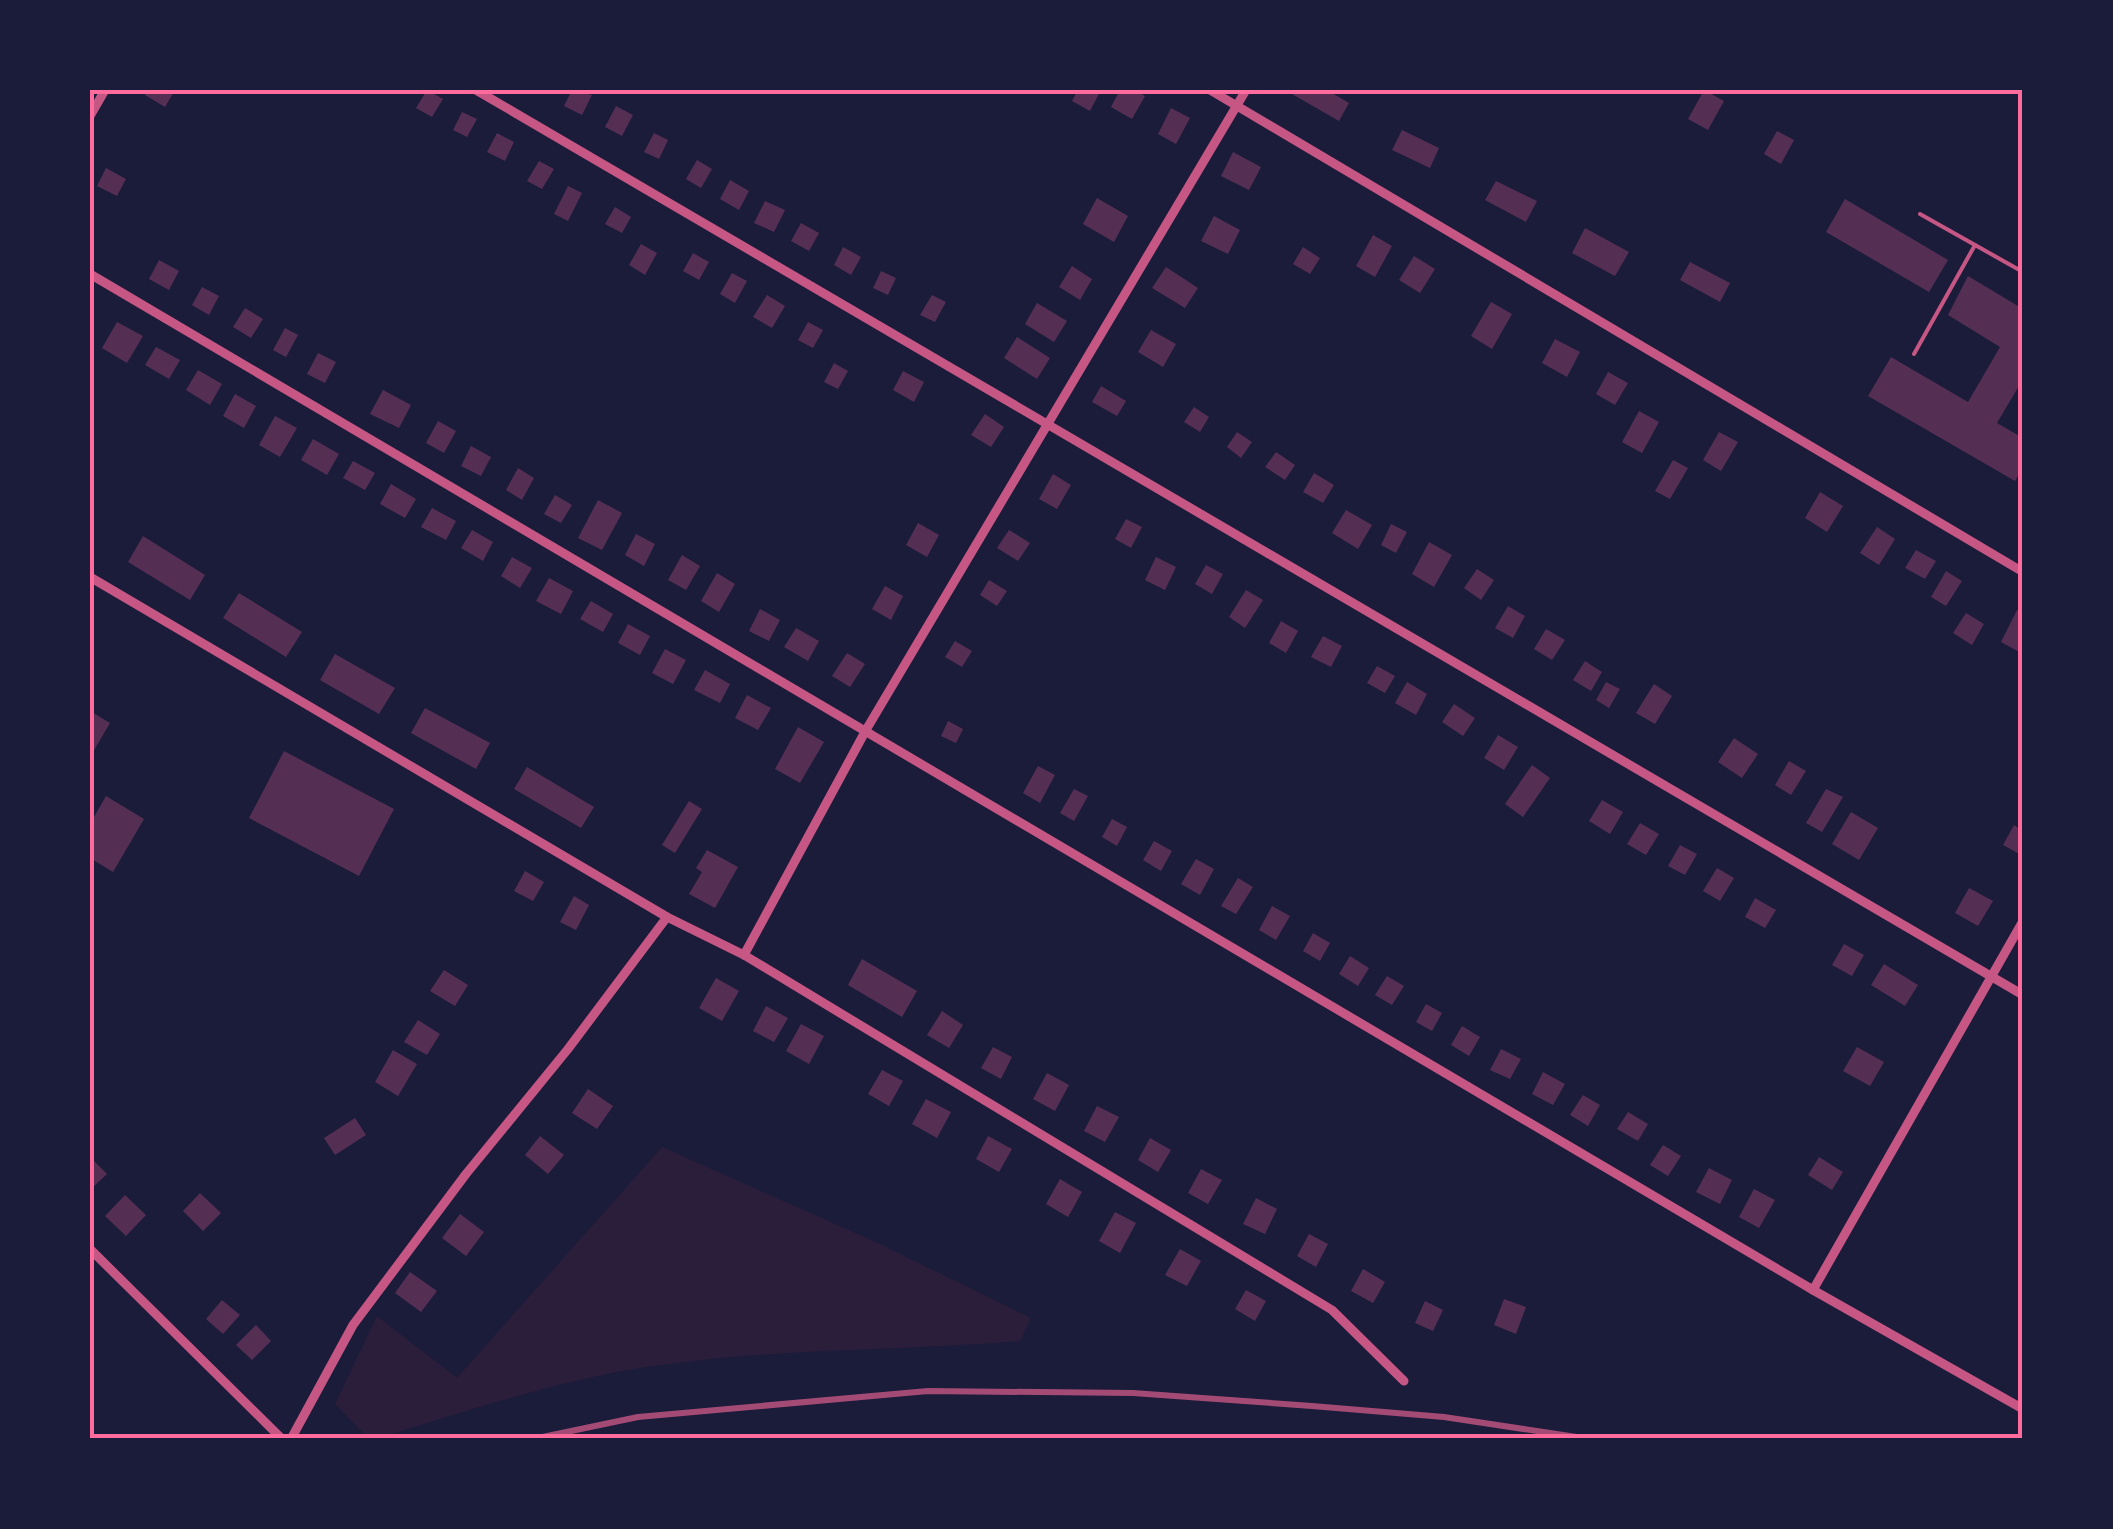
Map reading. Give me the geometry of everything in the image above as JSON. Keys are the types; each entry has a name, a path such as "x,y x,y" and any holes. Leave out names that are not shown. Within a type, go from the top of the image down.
{"street":[{"path":"90,116 106,90"},
{"path":"476,90 2023,995"},
{"path":"1210,90 2023,572"},
{"path":"744,955 866,730 1246,90"},
{"path":"90,274 1813,1290 2023,1409"},
{"path":"90,577 667,917 744,955 1332,1310 1404,1382"},
{"path":"291,1439 353,1325 667,917"},
{"path":"1813,1290 2023,921"},
{"path":"90,1249 282,1439"}],"lane":[{"path":"1920,214 2023,272"},
{"path":"1914,354 1975,244"}],"shaded area":[{"path":"662,1147 880,1244 1031,1318 1020,1341 787,1353 647,1367 544,1389 375,1439 369,1439 335,1404 377,1316 457,1378"}],"building":[{"path":"148,90 175,90 165,107 145,95"},
{"path":"427,90 443,99 432,117 416,108"},
{"path":"572,90 592,95 582,115 564,106"},
{"path":"1078,90 1101,90 1090,111 1072,101"},
{"path":"1120,90 1134,90 1145,96 1132,119 1111,107"},
{"path":"1295,90 1327,90 1349,103 1339,121 1292,94"},
{"path":"1704,90 1724,101 1708,130 1688,119"},
{"path":"616,106 633,115 622,136 605,127"},
{"path":"1171,108 1190,118 1176,144 1158,134"},
{"path":"462,112 477,119 467,137 453,130"},
{"path":"1402,130 1439,148 1430,168 1392,150"},
{"path":"1777,131 1794,140 1781,164 1764,154"},
{"path":"497,133 514,142 505,161 487,152"},
{"path":"654,133 668,140 659,159 644,152"},
{"path":"1233,152 1261,167 1249,190 1221,176"},
{"path":"697,160 712,169 701,188 686,179"},
{"path":"539,161 554,169 542,189 527,181"},
{"path":"106,168 126,179 117,196 97,186"},
{"path":"730,180 749,191 739,210 720,199"},
{"path":"1496,181 1537,201 1526,222 1485,200"},
{"path":"568,186 582,193 568,221 554,214"},
{"path":"1097,198 1128,216 1114,242 1083,224"},
{"path":"1845,199 1948,260 1929,292 1826,232"},
{"path":"765,201 785,210 774,232 754,223"},
{"path":"615,207 631,217 622,233 605,224"},
{"path":"1214,216 1240,230 1228,254 1201,241"},
{"path":"801,223 819,233 809,251 791,241"},
{"path":"1585,228 1629,252 1615,276 1572,253"},
{"path":"1373,235 1392,246 1375,277 1356,266"},
{"path":"641,244 657,253 645,275 629,265"},
{"path":"843,247 861,257 851,275 834,265"},
{"path":"1303,247 1320,258 1310,274 1293,264"},
{"path":"693,253 709,262 699,280 683,271"},
{"path":"1414,256 1435,269 1420,293 1399,280"},
{"path":"159,260 179,271 169,290 149,279"},
{"path":"1690,262 1730,283 1720,302 1680,280"},
{"path":"1072,266 1092,279 1080,300 1059,287"},
{"path":"1166,267 1198,288 1185,308 1152,288"},
{"path":"881,271 896,278 888,295 873,288"},
{"path":"732,273 747,281 735,303 720,294"},
{"path":"1968,276 2023,309 2023,379 1997,423 2023,438 2023,467 2015,481 1868,396 1891,357 1968,402 2000,347 1948,315"},
{"path":"202,287 219,296 209,315 192,305"},
{"path":"767,295 785,306 772,328 753,317"},
{"path":"932,295 946,302 935,322 920,315"},
{"path":"1491,302 1512,314 1492,349 1471,336"},
{"path":"1037,303 1067,321 1054,342 1025,324"},
{"path":"245,308 263,319 251,338 233,327"},
{"path":"117,322 143,336 127,363 102,348"},
{"path":"808,322 823,330 813,348 798,340"},
{"path":"285,328 298,335 286,357 273,350"},
{"path":"1151,330 1176,344 1163,367 1138,352"},
{"path":"1017,337 1050,358 1037,379 1004,358"},
{"path":"1555,339 1580,352 1567,377 1542,363"},
{"path":"156,347 180,360 169,379 145,365"},
{"path":"318,353 336,362 325,383 307,374"},
{"path":"834,363 848,371 838,389 824,382"},
{"path":"198,370 222,384 210,405 186,390"},
{"path":"903,371 924,382 914,402 893,390"},
{"path":"1608,372 1628,383 1615,405 1596,394"},
{"path":"1101,386 1126,401 1117,416 1092,402"},
{"path":"383,390 411,405 399,428 370,414"},
{"path":"235,394 256,406 244,428 223,416"},
{"path":"1194,407 1209,417 1200,432 1184,422"},
{"path":"1639,411 1659,422 1642,453 1622,442"},
{"path":"985,414 1004,427 991,447 971,435"},
{"path":"275,416 297,428 280,457 259,445"},
{"path":"438,421 456,431 444,453 426,443"},
{"path":"1237,432 1252,442 1241,458 1227,447"},
{"path":"1719,432 1738,442 1721,471 1703,460"},
{"path":"313,439 339,454 327,475 301,460"},
{"path":"471,446 491,457 481,476 461,466"},
{"path":"1276,452 1295,465 1285,480 1265,467"},
{"path":"1673,460 1688,468 1670,499 1655,491"},
{"path":"353,461 375,473 365,490 343,478"},
{"path":"518,468 534,478 522,500 506,490"},
{"path":"1314,473 1334,485 1323,503 1303,492"},
{"path":"1053,474 1071,485 1057,509 1039,499"},
{"path":"391,484 416,499 405,518 380,504"},
{"path":"1820,492 1843,506 1827,532 1805,518"},
{"path":"555,495 572,505 561,523 544,514"},
{"path":"598,500 622,513 602,550 578,538"},
{"path":"432,508 456,521 446,540 421,527"},
{"path":"1346,510 1372,525 1358,549 1332,533"},
{"path":"1126,519 1142,527 1131,548 1115,539"},
{"path":"918,523 939,535 927,557 906,545"},
{"path":"1391,524 1407,532 1396,553 1381,545"},
{"path":"1877,527 1895,539 1879,565 1860,553"},
{"path":"472,530 493,542 483,561 461,548"},
{"path":"1009,530 1030,543 1018,561 997,548"},
{"path":"636,534 655,544 644,566 625,555"},
{"path":"143,536 205,575 190,600 128,562"},
{"path":"1429,542 1452,555 1434,587 1412,574"},
{"path":"1916,550 1936,561 1925,579 1905,568"},
{"path":"682,555 700,566 686,590 668,580"},
{"path":"512,557 532,568 520,588 501,576"},
{"path":"1156,557 1176,567 1165,590 1145,580"},
{"path":"1206,565 1223,574 1212,594 1195,584"},
{"path":"1477,569 1494,580 1481,600 1464,588"},
{"path":"1946,571 1962,581 1946,606 1931,597"},
{"path":"717,573 735,584 719,612 701,601"},
{"path":"549,578 573,591 561,614 536,601"},
{"path":"989,580 1007,591 997,606 980,595"},
{"path":"885,586 903,596 891,620 872,609"},
{"path":"1246,590 1263,600 1245,628 1229,617"},
{"path":"239,593 302,632 286,657 223,618"},
{"path":"591,601 613,614 603,632 580,619"},
{"path":"1508,606 1525,616 1513,638 1495,628"},
{"path":"760,609 780,620 769,641 749,631"},
{"path":"2017,610 2023,613 2023,654 2001,642"},
{"path":"1966,613 1984,624 1972,645 1953,633"},
{"path":"1281,621 1298,631 1286,653 1269,643"},
{"path":"628,624 650,636 640,655 618,643"},
{"path":"796,628 819,641 808,661 784,647"},
{"path":"1546,629 1565,640 1552,660 1534,649"},
{"path":"1323,636 1342,646 1331,667 1311,657"},
{"path":"955,641 972,651 962,667 945,657"},
{"path":"665,649 686,660 673,684 652,673"},
{"path":"847,653 865,664 850,687 832,676"},
{"path":"335,654 395,688 379,714 320,680"},
{"path":"1585,661 1602,672 1591,691 1573,680"},
{"path":"1377,666 1395,676 1385,693 1367,683"},
{"path":"705,670 730,684 720,703 694,690"},
{"path":"1407,682 1427,694 1416,715 1395,703"},
{"path":"1606,682 1620,689 1609,708 1596,700"},
{"path":"1654,684 1672,696 1655,724 1636,713"},
{"path":"747,695 771,708 758,730 735,718"},
{"path":"1454,704 1475,718 1463,736 1442,722"},
{"path":"425,708 490,743 476,769 411,733"},
{"path":"90,711 110,723 90,757"},
{"path":"948,721 963,729 956,743 941,736"},
{"path":"798,727 824,742 800,783 775,769"},
{"path":"1498,735 1518,747 1504,770 1484,758"},
{"path":"1734,738 1758,754 1742,778 1718,762"},
{"path":"284,751 394,809 359,876 249,818"},
{"path":"1789,761 1806,771 1791,795 1775,785"},
{"path":"1532,765 1550,778 1523,817 1505,804"},
{"path":"1038,766 1055,775 1040,803 1023,793"},
{"path":"527,767 594,807 581,828 514,789"},
{"path":"1074,789 1088,796 1074,821 1060,813"},
{"path":"1826,789 1843,797 1822,832 1806,823"},
{"path":"106,796 144,819 113,872 90,858 90,824"},
{"path":"1602,800 1623,812 1610,834 1589,821"},
{"path":"689,801 702,809 675,853 662,845"},
{"path":"1851,812 1878,828 1859,860 1832,844"},
{"path":"1112,819 1127,827 1117,846 1102,837"},
{"path":"1640,823 1659,834 1646,855 1627,844"},
{"path":"2014,825 2023,831 2023,856 2003,845"},
{"path":"1154,841 1172,851 1161,871 1143,860"},
{"path":"1680,845 1697,854 1685,875 1668,866"},
{"path":"707,850 738,867 715,908 689,894 702,872 696,868"},
{"path":"1196,859 1214,869 1200,895 1181,884"},
{"path":"1717,868 1734,878 1720,901 1703,891"},
{"path":"525,871 544,882 533,901 514,891"},
{"path":"1238,878 1253,887 1236,914 1221,906"},
{"path":"1969,888 1993,901 1978,926 1955,913"},
{"path":"574,896 589,905 576,930 560,922"},
{"path":"1755,898 1776,910 1765,928 1745,917"},
{"path":"1272,906 1290,916 1276,940 1259,930"},
{"path":"1313,933 1330,943 1320,961 1303,951"},
{"path":"1844,944 1864,955 1852,976 1832,965"},
{"path":"1350,956 1369,968 1358,986 1339,974"},
{"path":"862,959 917,991 902,1017 848,985"},
{"path":"1884,964 1918,985 1905,1006 1871,985"},
{"path":"444,970 468,985 455,1006 430,991"},
{"path":"1387,976 1404,986 1392,1005 1375,995"},
{"path":"716,978 739,991 722,1021 699,1008"},
{"path":"1426,1004 1442,1013 1432,1031 1416,1022"},
{"path":"766,1006 788,1018 774,1042 753,1031"},
{"path":"942,1011 963,1025 949,1048 927,1035"},
{"path":"418,1020 440,1034 427,1055 404,1042"},
{"path":"801,1024 824,1036 809,1064 786,1051"},
{"path":"1462,1026 1480,1037 1469,1056 1451,1045"},
{"path":"993,1047 1012,1057 1001,1079 981,1068"},
{"path":"1857,1047 1884,1062 1870,1086 1843,1071"},
{"path":"1501,1049 1521,1059 1510,1079 1490,1070"},
{"path":"393,1050 417,1064 398,1096 375,1082"},
{"path":"882,1070 903,1081 889,1106 868,1094"},
{"path":"1543,1072 1565,1084 1553,1105 1532,1094"},
{"path":"1047,1073 1069,1085 1055,1111 1033,1099"},
{"path":"588,1089 613,1106 597,1129 572,1113"},
{"path":"1583,1095 1600,1105 1588,1126 1570,1115"},
{"path":"926,1099 951,1112 937,1138 912,1124"},
{"path":"1097,1106 1119,1117 1105,1142 1084,1131"},
{"path":"1628,1112 1648,1124 1638,1141 1617,1129"},
{"path":"355,1118 366,1135 335,1155 324,1138"},
{"path":"540,1136 564,1155 548,1174 525,1155"},
{"path":"988,1136 1012,1149 999,1172 976,1159"},
{"path":"1150,1138 1171,1150 1158,1172 1138,1160"},
{"path":"1663,1145 1681,1156 1668,1176 1650,1165"},
{"path":"90,1157 107,1174 90,1190"},
{"path":"1819,1157 1843,1172 1832,1190 1808,1175"},
{"path":"1709,1168 1732,1180 1720,1204 1696,1192"},
{"path":"1201,1169 1222,1180 1208,1204 1188,1193"},
{"path":"1060,1179 1082,1192 1068,1217 1046,1204"},
{"path":"1754,1189 1775,1200 1759,1228 1739,1217"},
{"path":"200,1193 221,1213 203,1231 183,1211"},
{"path":"125,1195 146,1215 126,1236 105,1216"},
{"path":"1256,1198 1277,1209 1265,1234 1243,1224"},
{"path":"1115,1212 1136,1223 1120,1253 1099,1241"},
{"path":"460,1214 484,1232 466,1256 442,1238"},
{"path":"1309,1234 1328,1244 1316,1267 1297,1256"},
{"path":"1180,1249 1201,1261 1187,1286 1165,1275"},
{"path":"1363,1269 1385,1282 1373,1303 1351,1291"},
{"path":"410,1272 437,1291 421,1312 395,1293"},
{"path":"1246,1290 1266,1301 1255,1321 1235,1309"},
{"path":"1504,1299 1526,1307 1516,1334 1494,1325"},
{"path":"222,1300 240,1315 223,1334 206,1319"},
{"path":"1425,1301 1443,1310 1433,1331 1415,1323"},
{"path":"256,1325 271,1341 252,1360 236,1345"}],"railway":[{"path":"533,1439 638,1417 928,1391 1133,1393 1444,1417 1590,1439"}]}
